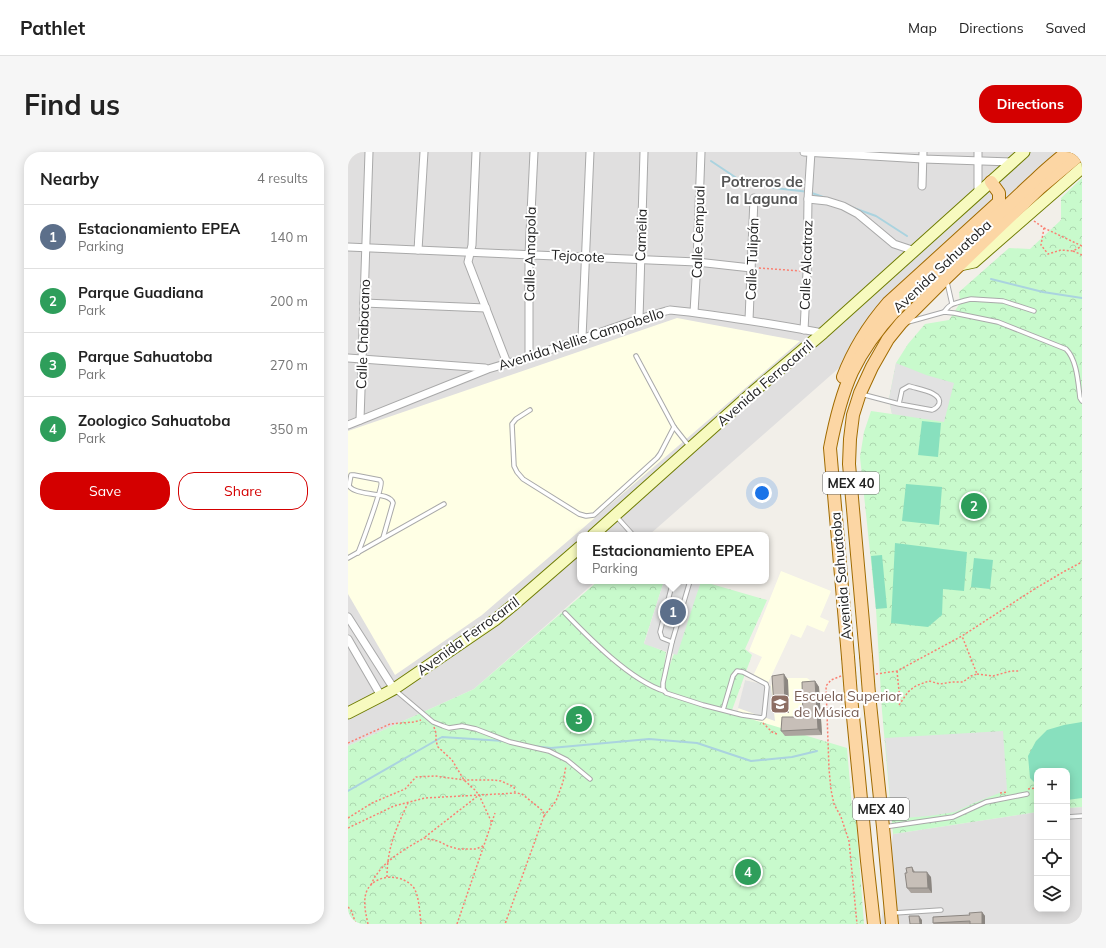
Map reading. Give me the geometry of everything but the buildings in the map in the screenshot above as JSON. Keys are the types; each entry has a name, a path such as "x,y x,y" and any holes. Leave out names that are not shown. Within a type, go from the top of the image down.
{"main road":[{"name":"Avenida Sahuatoba","path":"891,919 869,694 849,464 853,415 860,393 872,367 888,339 901,323 960,265 1067,152"},
{"name":"Avenida Sahuatoba","path":"874,924 851,696 830,448 836,416 852,372 878,330 901,303 985,227 1037,184 1082,153"},
{"path":"830,448 827,430 830,416 849,361 861,338 873,320 888,303 999,202 998,194 991,182"}],"street":[{"name":"Calle Chabacano","path":"360,420 369,152"},
{"path":"418,250 424,152"},
{"path":"476,152 472,245 468,262 507,363"},
{"name":"Calle Amapola","path":"529,357 529,254 534,152"},
{"path":"582,338 590,152"},
{"name":"Camelia","path":"639,319 644,152"},
{"name":"Calle Cempual","path":"694,312 701,152"},
{"path":"804,152 923,156 977,161 1012,162"},
{"name":"Calle Alcatraz","path":"804,330 811,152"},
{"path":"978,152 978,194"},
{"name":"Avenida Sahuatoba","path":"936,232 1024,152"},
{"path":"922,186 923,156"},
{"path":"960,265 974,262 1082,168"},
{"name":"Calle Tulipán","path":"749,320 754,198"},
{"path":"808,199 827,201 843,206 858,214 894,244 915,251"},
{"name":"Avenida Ferrocarril","path":"596,532 690,447 823,333 936,232"},
{"name":"Tejocote","path":"348,247 640,259 697,262 751,268"},
{"path":"364,303 486,308"},
{"name":"Avenida Nellie Campobello","path":"348,425 488,369 529,357 639,319 670,310 749,320 823,333"},
{"path":"348,358 488,369"},
{"name":"Avenida Ferrocarril","path":"348,713 394,689 495,620 577,550"},
{"path":"349,620 394,689"},
{"path":"348,639 381,696"}],"lane":[{"path":"946,278 952,304"},
{"path":"944,312 952,304 971,299 1003,301 1034,311"},
{"path":"901,323 944,312 954,313 998,322 1066,348 1074,360 1080,398 1082,401"},
{"path":"636,356 674,427 690,447"},
{"path":"860,393 899,404 932,410 936,409 939,401 938,397 934,393 909,386 902,390 899,404"},
{"path":"530,410 516,419 512,424 514,462 517,472 523,479 579,514 586,516 594,515 657,458 674,427"},
{"path":"358,553 378,495 382,484 380,480 351,475 349,486 354,490 378,495 392,500 393,503 384,538"},
{"path":"348,558 444,504"},
{"path":"616,515 630,532"},
{"path":"672,584 660,632 660,636 662,638 672,642"},
{"path":"664,691 663,683 672,642 689,584"},
{"path":"565,613 582,631 623,667 650,685 703,705 742,715 763,718 767,687 766,684 743,672 737,671 733,676 723,710"},
{"path":"394,689 433,722 449,728 462,726 476,729 510,742 548,751 567,760 590,779"},
{"path":"883,827 953,817 986,802 1027,794"},
{"path":"1070,817 1082,816"},
{"path":"891,919 941,910"}],"path":[{"path":"1027,216 1044,228 1082,246"},
{"path":"1044,228 1041,245 1048,254 1061,250 1073,251 1082,255"},
{"path":"1073,251 1082,246"},
{"path":"751,268 807,272"},
{"path":"873,675 897,671 962,636 1036,588 1082,563"},
{"path":"962,636 977,674"},
{"path":"897,671 900,704 908,692 914,687 929,681 940,684 963,682 971,676 977,674 992,676 1011,671 1019,671"},
{"path":"846,676 839,676 831,680 826,686 829,769 834,804 841,817 849,841 857,924"},
{"path":"348,743 390,724 414,722 429,718"},
{"path":"433,722 438,747 452,760 464,780 479,795 492,823"},
{"path":"506,924 544,816 556,801 563,782 567,760"},
{"path":"348,818 372,803 405,789 416,776 501,781 514,788 516,793"},
{"path":"348,828 394,806 425,798 516,793 522,794 540,808 543,811 544,816"},
{"path":"371,885 376,874 387,863 407,848 424,838 479,795"},
{"path":"387,877 387,863 390,844 396,826 408,802"},
{"path":"457,924 495,813"},
{"path":"424,838 438,841 458,849 476,849 484,845"},
{"path":"368,924 365,899 366,892 375,881 387,877 395,877 408,882 413,887 417,896 421,924"},
{"path":"348,907 351,910 356,924"}],"shaded area":[{"path":"348,152 1082,152 1082,163 839,368 652,532 577,532 577,584 593,584 474,689 348,746"},
{"path":"677,318 800,341 482,615 395,675 348,594 348,431"},
{"path":"896,363 926,375 954,383 944,422 892,414 889,399"},
{"path":"781,571 831,591 820,617 829,621 824,632 807,625 801,638 791,634 768,683 753,676 762,657 749,651"},
{"path":"663,584 700,584 677,655 644,644"},
{"name":"Escuela Superior de Música","path":"775,678 807,678 819,687 822,735 785,736 736,720 745,680 771,686"},
{"path":"745,680 771,686 775,721 738,708"},
{"path":"1003,731 1007,790 955,812 892,819 885,738"},
{"path":"1082,807 1082,924 881,924 893,834 1034,812 1034,912 1070,912 1070,808"}],"green space":[{"path":"1082,178 1082,807 1070,808 1070,768 1034,768 1034,812 893,834 882,711 876,609 860,457 864,432 871,411 892,414 889,399 896,363 908,344 925,324 949,320 960,303 959,292 1009,248 1030,249 1061,220 1061,198"},
{"path":"922,421 941,423 938,457 918,455"},
{"path":"906,484 942,487 939,525 902,521"},
{"path":"895,543 967,552 964,591 943,589 942,615 928,627 891,623"},
{"path":"882,555 887,608 876,609 871,556"},
{"path":"974,558 993,560 990,589 971,587"},
{"path":"595,584 663,584 644,643 666,652 662,686 700,584 711,584 767,600 745,649 752,655 731,713 847,748 853,819 856,819 864,924 348,924 348,746 474,689"},
{"path":"1082,722 1082,798 1070,800 1070,768 1034,768 1034,782 1030,778 1028,756 1036,741 1047,730"}],"waterway":[{"path":"711,161 738,179 775,188 809,192 826,198"},
{"path":"851,207 876,216 907,236"},
{"path":"991,279 1043,292 1082,298"},
{"path":"348,791 442,737 504,741"},
{"path":"532,746 551,748 649,739 697,743 751,761 792,757 817,751"}],"place":[{"name":"Parque Guadiana","path":"974,506"},
{"name":"Estacionamiento EPEA","path":"673,612"},
{"name":"Escuela Superior de Música","path":"780,704"},
{"name":"Parque Sahuatoba","path":"579,719"},
{"name":"Zoologico Sahuatoba","path":"748,872"}],"district":[{"name":"Potreros de la Laguna","path":"762,190"}]}
